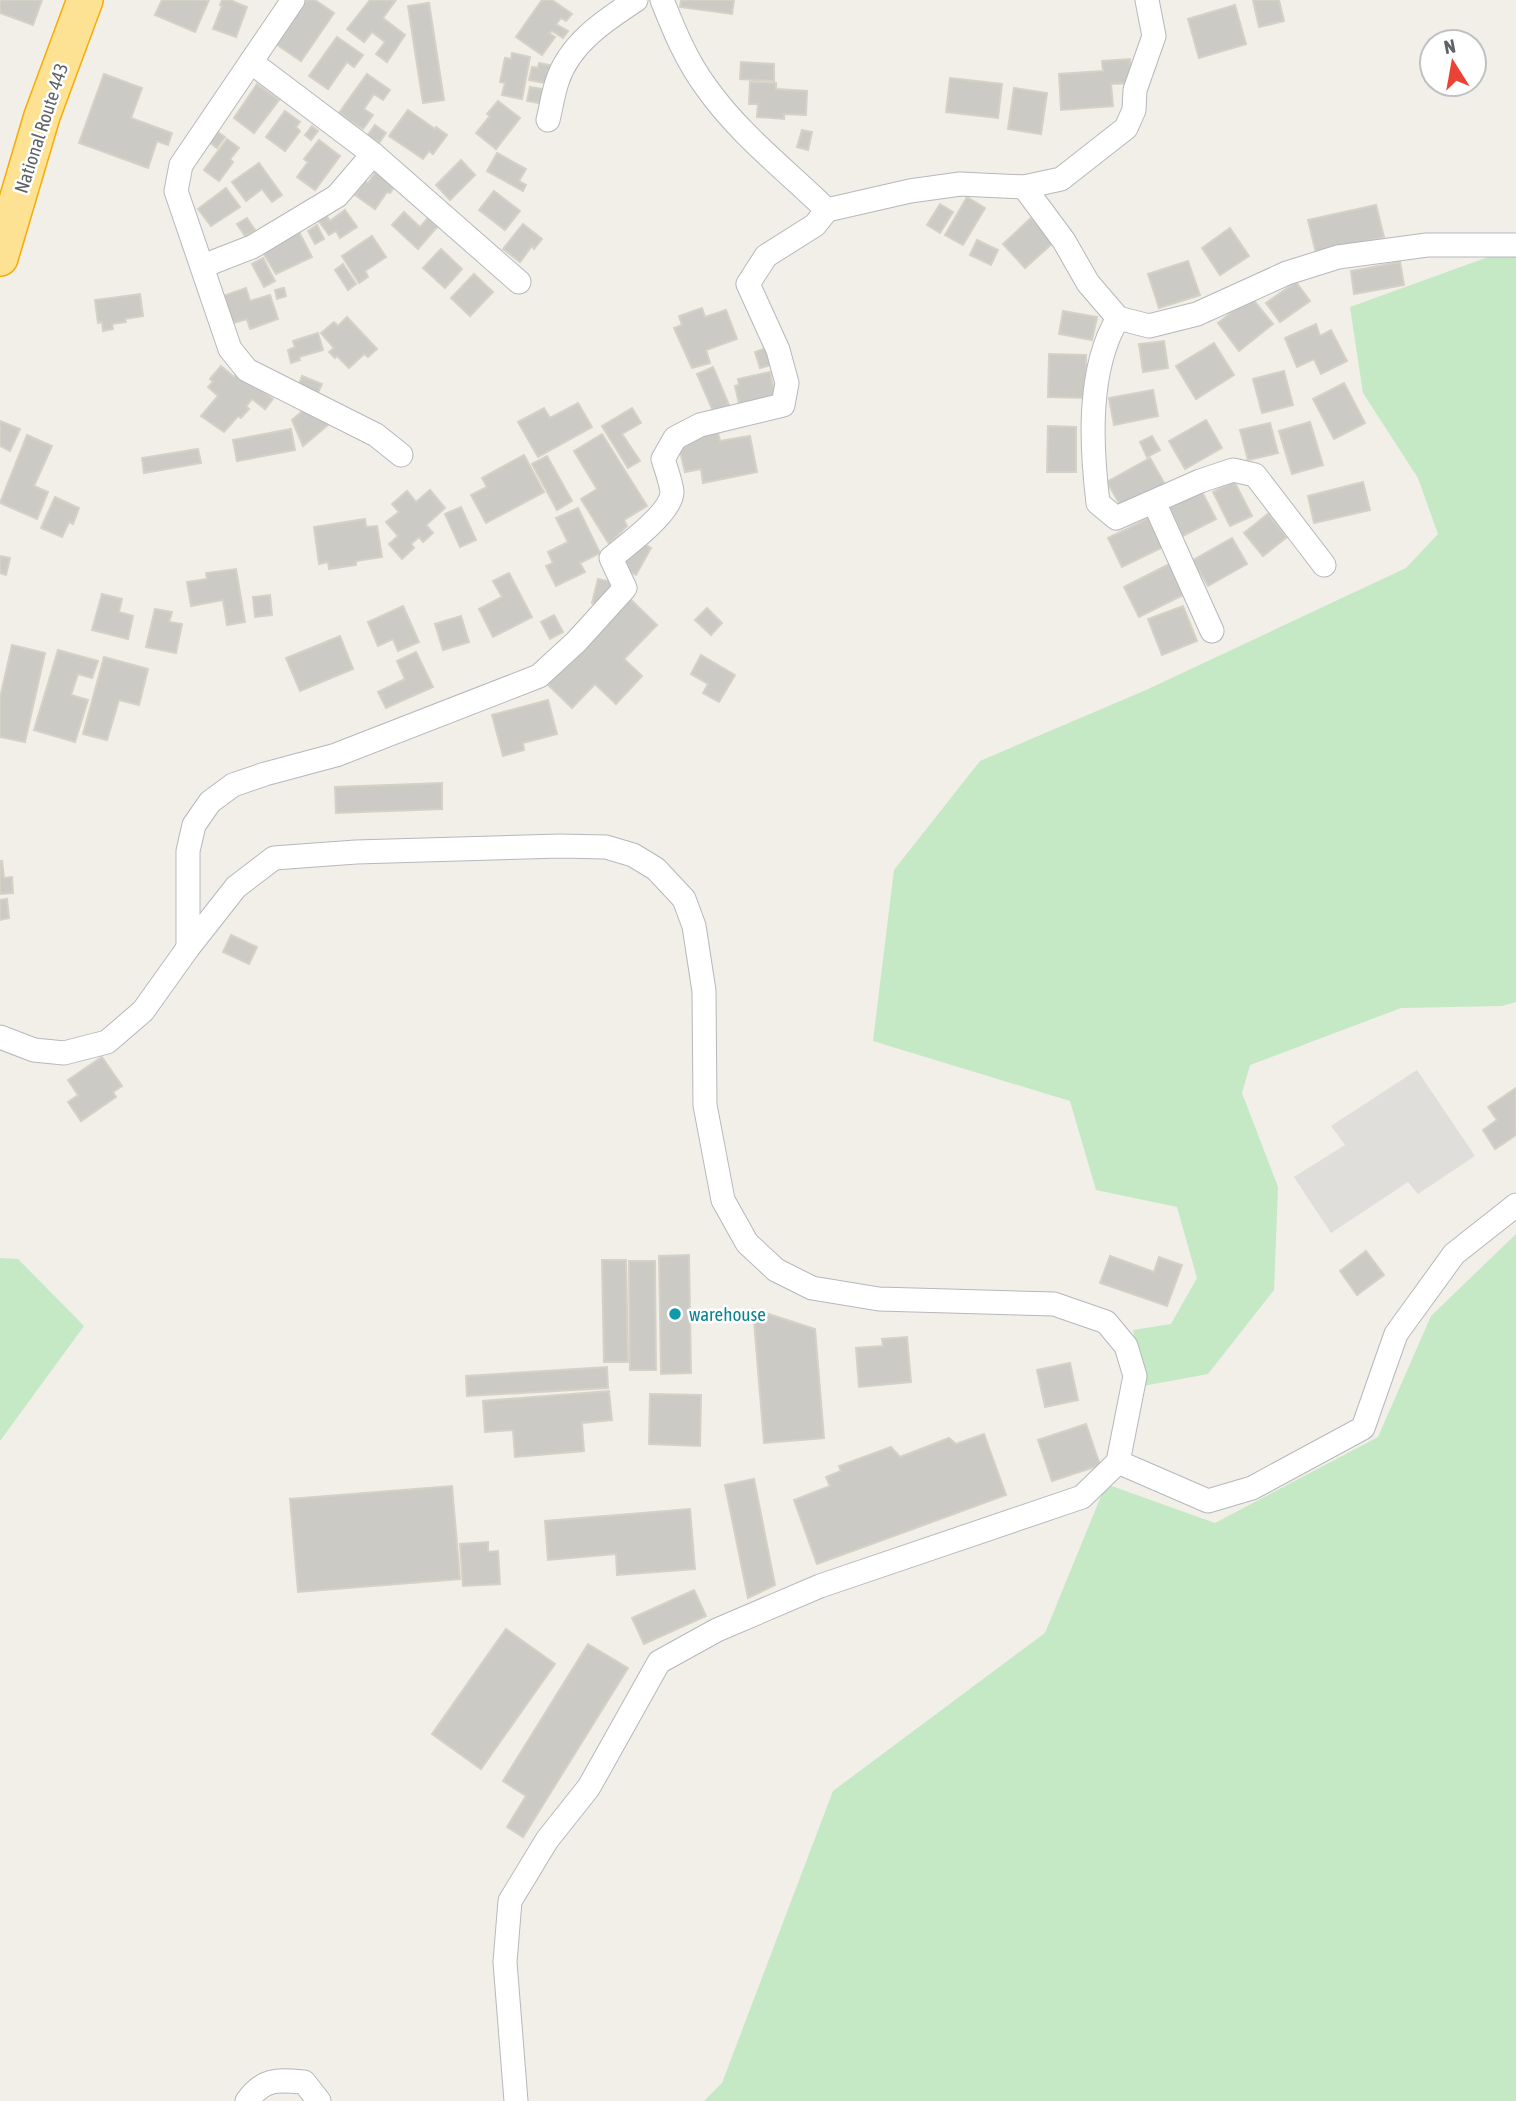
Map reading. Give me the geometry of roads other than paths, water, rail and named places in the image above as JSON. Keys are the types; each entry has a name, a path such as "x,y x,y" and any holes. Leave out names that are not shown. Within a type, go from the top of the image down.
{"highway":[{"name":"National Route 443","path":"1,248 42,116 85,0"}],"street":[{"path":"293,0 181,165 176,191 230,349 247,369 376,435 401,456"},
{"path":"548,120 557,82 570,54 605,20 636,0"},
{"path":"662,0 681,46 706,87 745,134 827,210"},
{"path":"188,948 188,851 194,825 210,802 233,785 336,755 539,676 576,642 625,588 611,558 635,540 668,503 672,494 663,459 675,438 700,425 783,405 787,383 778,350 748,284 766,256 815,225 827,210 935,187 960,184 1024,187 1061,179 1126,128 1134,110 1135,90 1154,36 1147,0"},
{"path":"251,62 373,154 519,282"},
{"path":"203,266 251,247 337,196 373,154"},
{"path":"1024,187 1064,241 1088,283 1118,318 1149,326 1196,314 1287,273 1338,257 1427,244 1516,245"},
{"path":"1118,318 1111,329 1097,380 1094,407 1093,460 1098,503 1116,518 1200,481 1233,470 1255,475 1324,565"},
{"path":"1154,502 1212,631"},
{"path":"0,1037 34,1050 64,1053 107,1042 143,1011 236,887 274,858 356,852 606,847 633,855 656,869 684,899 694,926 704,991 705,1105 723,1200 747,1243 776,1270 812,1288 879,1299 1054,1304 1106,1322 1126,1346 1135,1376 1118,1462 1082,1497 820,1586 717,1630 659,1662 589,1787 547,1840 510,1901 505,1962 516,2101"},
{"path":"1118,1462 1208,1501 1252,1488 1363,1428 1396,1334 1454,1254 1516,1205"},
{"path":"247,2101 257,2088 280,2080 304,2082 319,2101"}],"place":[{"name":"warehouse","path":"675,1314"}]}
